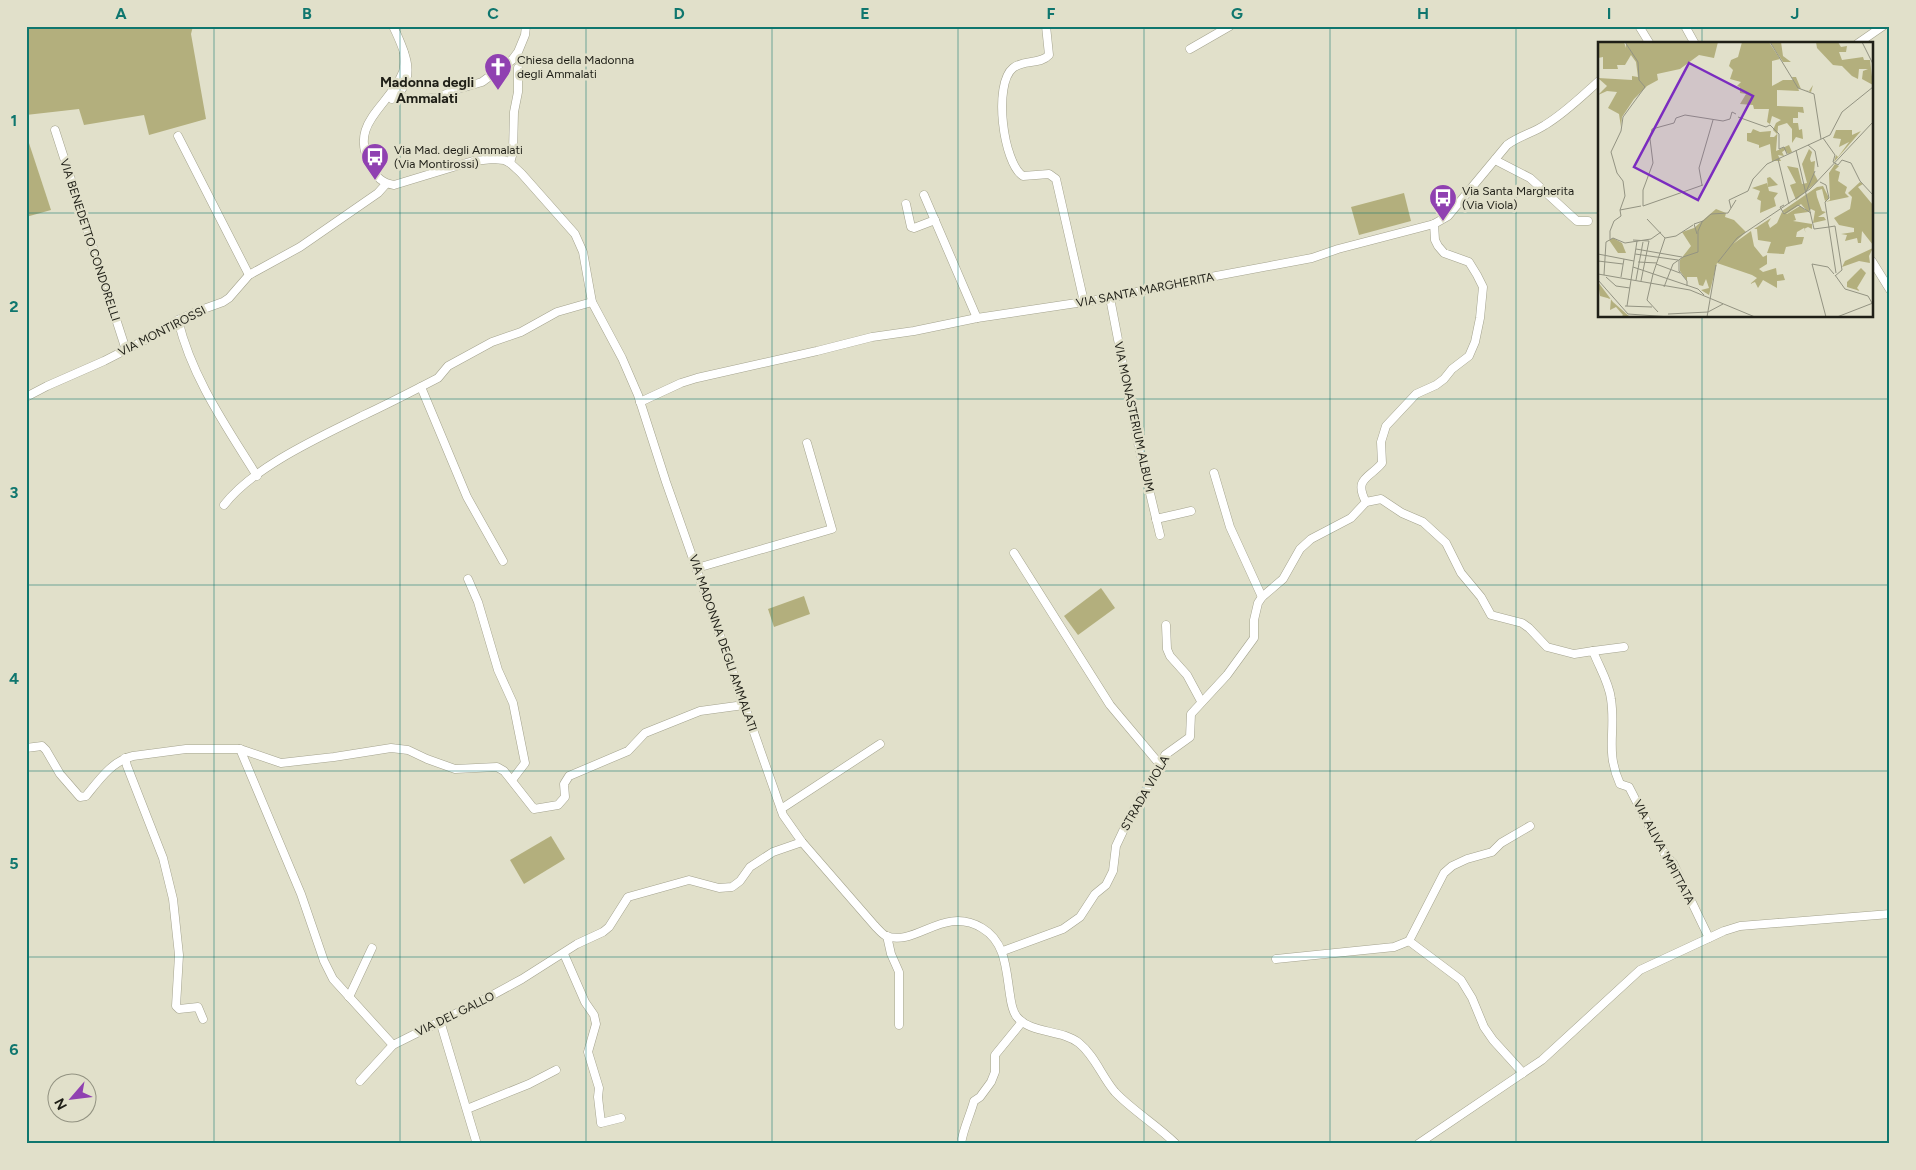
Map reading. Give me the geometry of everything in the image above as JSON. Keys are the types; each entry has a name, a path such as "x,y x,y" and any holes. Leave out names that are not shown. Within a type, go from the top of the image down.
{"street":[{"path":"393,26 408,69 407,84 411,99"},
{"path":"394,98 436,98 482,82 512,60 518,52 526,26"},
{"path":"1046,26 1049,55 1046,59 1025,63 1013,68 1007,77 1002,104 1003,125 1013,161 1020,174 1023,176 1049,174 1056,179 1084,302"},
{"path":"1190,49 1230,26"},
{"path":"1638,26 1642,42"},
{"path":"1638,26 1648,42"},
{"path":"1685,26 1694,42"},
{"path":"1860,42 1883,26"},
{"path":"404,53 404,67 397,82 366,126 362,140 363,148 373,170 378,178 386,184 402,183 473,161 493,159 510,163 513,152 518,68"},
{"path":"397,82 407,84"},
{"path":"397,82 401,91 411,99"},
{"name":"VIA SANTA MARGHERITA","path":"640,402 681,383 697,378 872,337 914,331 977,318 1110,298 1172,284 1312,258 1355,244 1434,224 1448,216 1507,145 1516,138 1548,124 1598,82"},
{"path":"378,109 394,98 407,84"},
{"name":"VIA BENEDETTO CONDORELLI","path":"55,130 126,350"},
{"path":"178,136 249,274"},
{"path":"1495,160 1530,178 1577,221 1588,221"},
{"name":"VIA MADONNA DEGLI AMMALATI","path":"510,163 575,234 584,252 592,302 622,358 640,402 666,482 786,822 875,926 886,936"},
{"name":"VIA MONTIROSSI","path":"26,397 126,350 178,320 223,302 229,298 249,274 258,271 300,247 378,193 386,184"},
{"path":"924,195 977,318"},
{"path":"906,204 912,228 935,220"},
{"path":"1366,502 1361,488 1364,480 1382,463 1381,442 1386,426 1416,394 1436,385 1469,356 1475,342 1483,287 1473,267 1468,262 1444,252 1438,246 1435,240 1434,224"},
{"path":"1874,264 1890,290"},
{"name":"VIA MONASTERIUM ALBUM","path":"1110,298 1138,443 1160,534"},
{"path":"224,505 230,497 280,459 438,378 448,366 465,355 492,342 521,332 557,312 592,302"},
{"path":"178,320 184,345 206,393 257,476"},
{"path":"421,387 467,497 503,560"},
{"path":"697,568 832,529 807,443"},
{"path":"1214,473 1230,528 1262,597 1283,579 1300,549 1311,539 1351,518 1366,502 1380,499 1402,513 1422,522 1446,543 1461,573 1481,597 1491,615 1496,618 1522,623 1547,647 1574,654 1624,647"},
{"path":"1156,519 1190,511"},
{"path":"1014,553 1110,705 1162,767"},
{"path":"468,579 478,602 498,670 513,703 525,763 512,780"},
{"name":"STRADA VIOLA","path":"1002,951 1063,929 1080,917 1095,894 1106,885 1113,870 1116,846 1140,798 1162,767 1164,755 1190,738 1192,714 1201,701 1227,675 1254,638 1254,620 1258,603 1262,597"},
{"path":"1166,625 1167,650 1170,656 1188,675 1201,701"},
{"name":"VIA ALIVA 'MPITTATA","path":"1593,652 1609,688 1611,699 1613,769 1620,784 1629,787 1666,856 1673,863 1709,938"},
{"path":"26,748 42,746 60,774 80,797 86,796 115,765 125,758 186,749 240,749 281,763 391,748 408,750 455,769 497,767 512,780 534,809 558,805 564,797 564,784 569,776 628,751 645,733 700,711 744,705"},
{"path":"781,809 880,744"},
{"path":"240,749 301,894 324,961 333,979 393,1045 360,1081"},
{"path":"125,758 163,858 171,890 179,955 176,1006 179,1009 198,1007 203,1019"},
{"path":"1276,959 1394,947 1408,941 1444,873 1452,866 1467,859 1492,852 1501,843 1530,826"},
{"name":"VIA DEL GALLO","path":"393,1045 522,980 609,927 628,897 689,880 719,888 732,887 740,881 750,867 773,852 802,842"},
{"path":"1418,1144 1523,1074 1557,1048 1640,970 1709,938 1740,926 1890,914"},
{"path":"899,1025 899,972 886,936 911,935 940,923 958,920 975,924 984,929 1002,951 1013,1011 1022,1022 1072,1038 1080,1044 1088,1052 1116,1093 1173,1142"},
{"path":"1408,941 1461,980 1472,998 1484,1027 1523,1074"},
{"path":"349,997 372,948"},
{"path":"564,954 585,1002 594,1015 596,1024 588,1052 599,1088 598,1097 601,1123 620,1118"},
{"path":"440,1021 476,1141"},
{"path":"961,1144 962,1134 970,1117 974,1101 980,1097 991,1082 995,1072 995,1055 1022,1022"},
{"path":"467,1109 529,1084 556,1070"}],"shaded area":[{"path":"26,26 193,26 191,34 206,119 149,135 144,115 84,125 79,109 26,115"},
{"path":"26,134 51,210 26,217"},
{"path":"1404,193 1411,221 1359,235 1351,207"},
{"path":"1101,588 1115,608 1078,635 1064,616"},
{"path":"804,596 810,614 774,627 768,609"},
{"path":"551,836 565,859 524,884 510,860"}],"place":[{"name":"Chiesa della Madonna degli Ammalati","path":"498,91"},
{"name":"Via Mad. degli Ammalati (Via Montirossi)","path":"375,181"},
{"name":"Via Santa Margherita (Via Viola)","path":"1443,222"}],"district":[{"name":"Madonna degli Ammalati","path":"427,90"}]}
